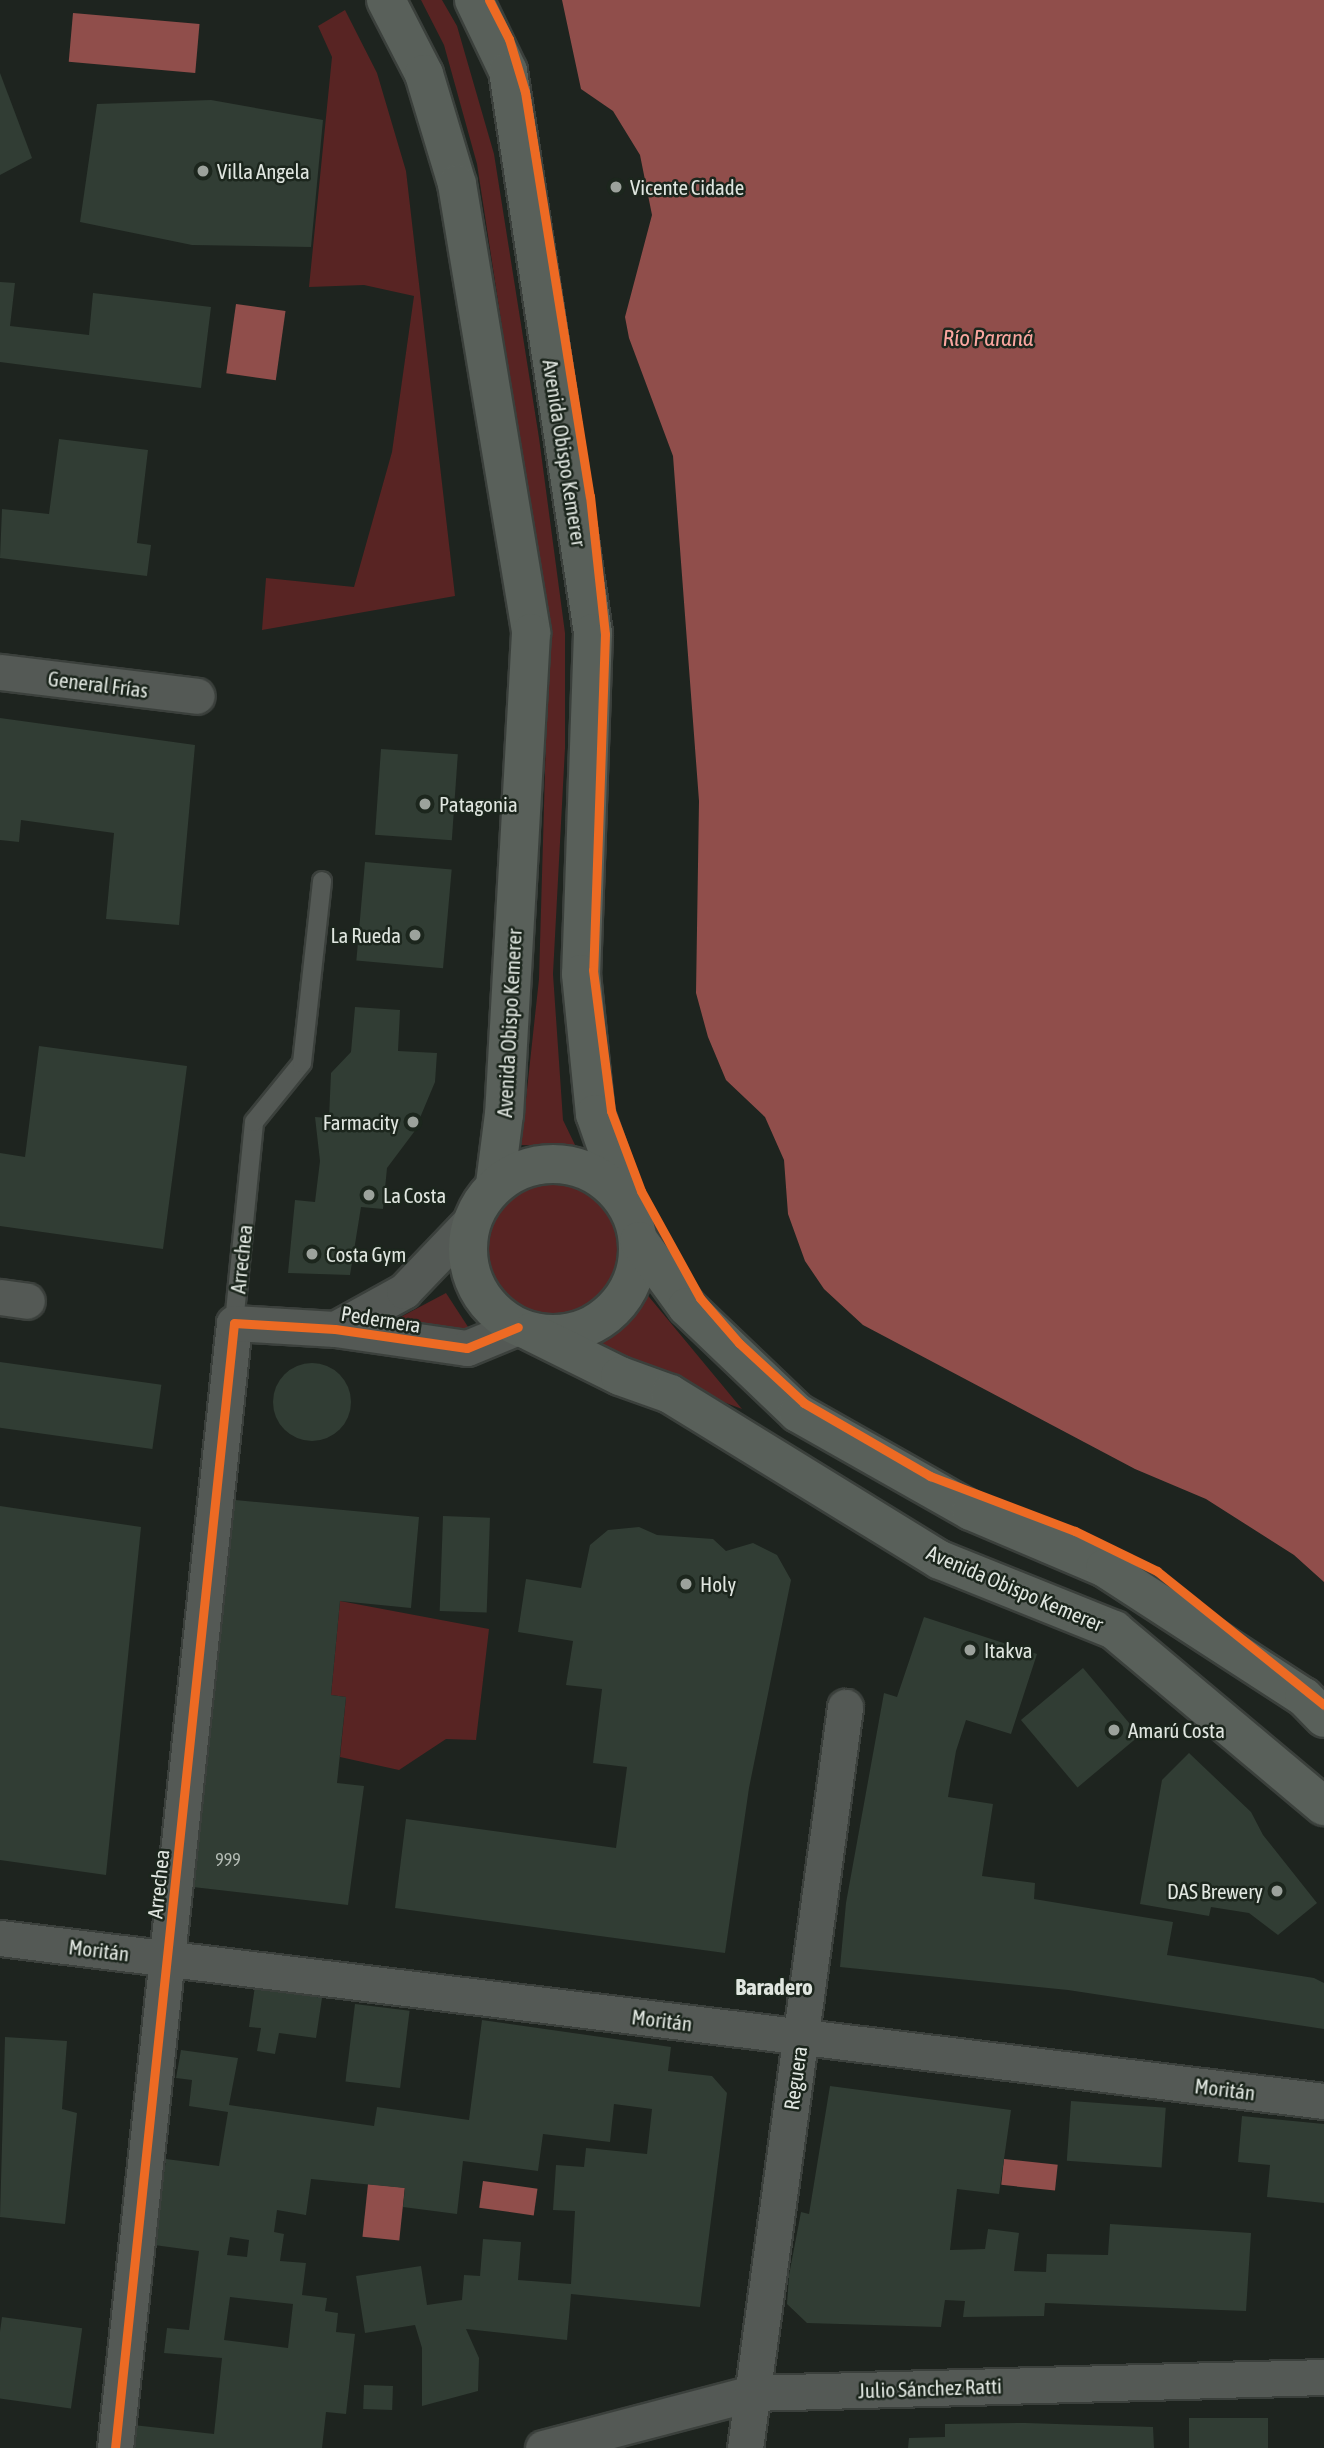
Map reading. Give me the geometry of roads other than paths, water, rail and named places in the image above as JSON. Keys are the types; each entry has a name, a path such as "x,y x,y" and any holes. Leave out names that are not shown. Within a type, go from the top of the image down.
{"main road":[{"name":"Avenida Obispo Kemerer","path":"387,0 425,75 457,184 531,633 504,1114 495,1184 470,1222 469,1272 480,1295 524,1330 620,1376 670,1394 940,1560 1114,1630 1324,1806"},
{"name":"Avenida Obispo Kemerer","path":"474,0 508,71 593,633 581,974 596,1114 639,1241 693,1314 798,1413 971,1511 1105,1568 1304,1696 1324,1718"},
{"name":"Avenida Obispo Kemerer","path":"495,1184 521,1169 540,1165 580,1167 606,1181 626,1203"},
{"name":"Avenida Obispo Kemerer","path":"524,1330 558,1334 585,1328 608,1314 626,1293 637,1268 639,1241"}],"street":[{"name":"General Frías","path":"0,672 197,696"},
{"name":"Pedernera","path":"335,1329 404,1291 470,1222"},
{"name":"Pedernera","path":"234,1323 335,1329 467,1349 524,1330"},
{"name":"Arrechea","path":"115,2448 234,1323"},
{"name":"Reguera","path":"745,2448 845,1707"},
{"name":"Moritán","path":"0,1938 1324,2101"},
{"name":"Julio Sánchez Ratti","path":"543,2448 752,2393 1324,2377"}],"lane":[{"name":"Arrechea","path":"234,1323 254,1122 302,1062 322,881"}],"water":[{"name":"Río Paraná","path":"562,0 1324,0 1324,1582 1294,1555 1206,1499 1135,1469 863,1325 824,1289 805,1261 788,1214 784,1160 765,1117 726,1080 708,1037 696,993 699,801 673,456 629,338 625,317 652,215 640,155 613,111 581,89"},
{"path":"73,13 200,24 195,73 69,62"},
{"path":"236,304 286,311 276,380 226,373"},
{"path":"1004,2159 1058,2165 1055,2191 1001,2185"},
{"path":"483,2181 537,2189 534,2215 479,2208"},
{"path":"368,2184 405,2188 399,2241 362,2237"}],"place":[{"name":"Villa Angela","path":"203,171"},
{"name":"Vicente Cidade","path":"616,187"},
{"name":"Patagonia","path":"425,804"},
{"name":"La Rueda","path":"415,935"},
{"name":"Farmacity","path":"413,1122"},
{"name":"La Costa","path":"369,1195"},
{"name":"Costa Gym","path":"312,1254"},
{"name":"Holy","path":"686,1584"},
{"name":"Itakva","path":"970,1650"},
{"name":"Amarú Costa","path":"1114,1730"},
{"name":"DAS Brewery","path":"1277,1891"}],"district":[{"name":"Baradero","path":"774,1987"}]}
